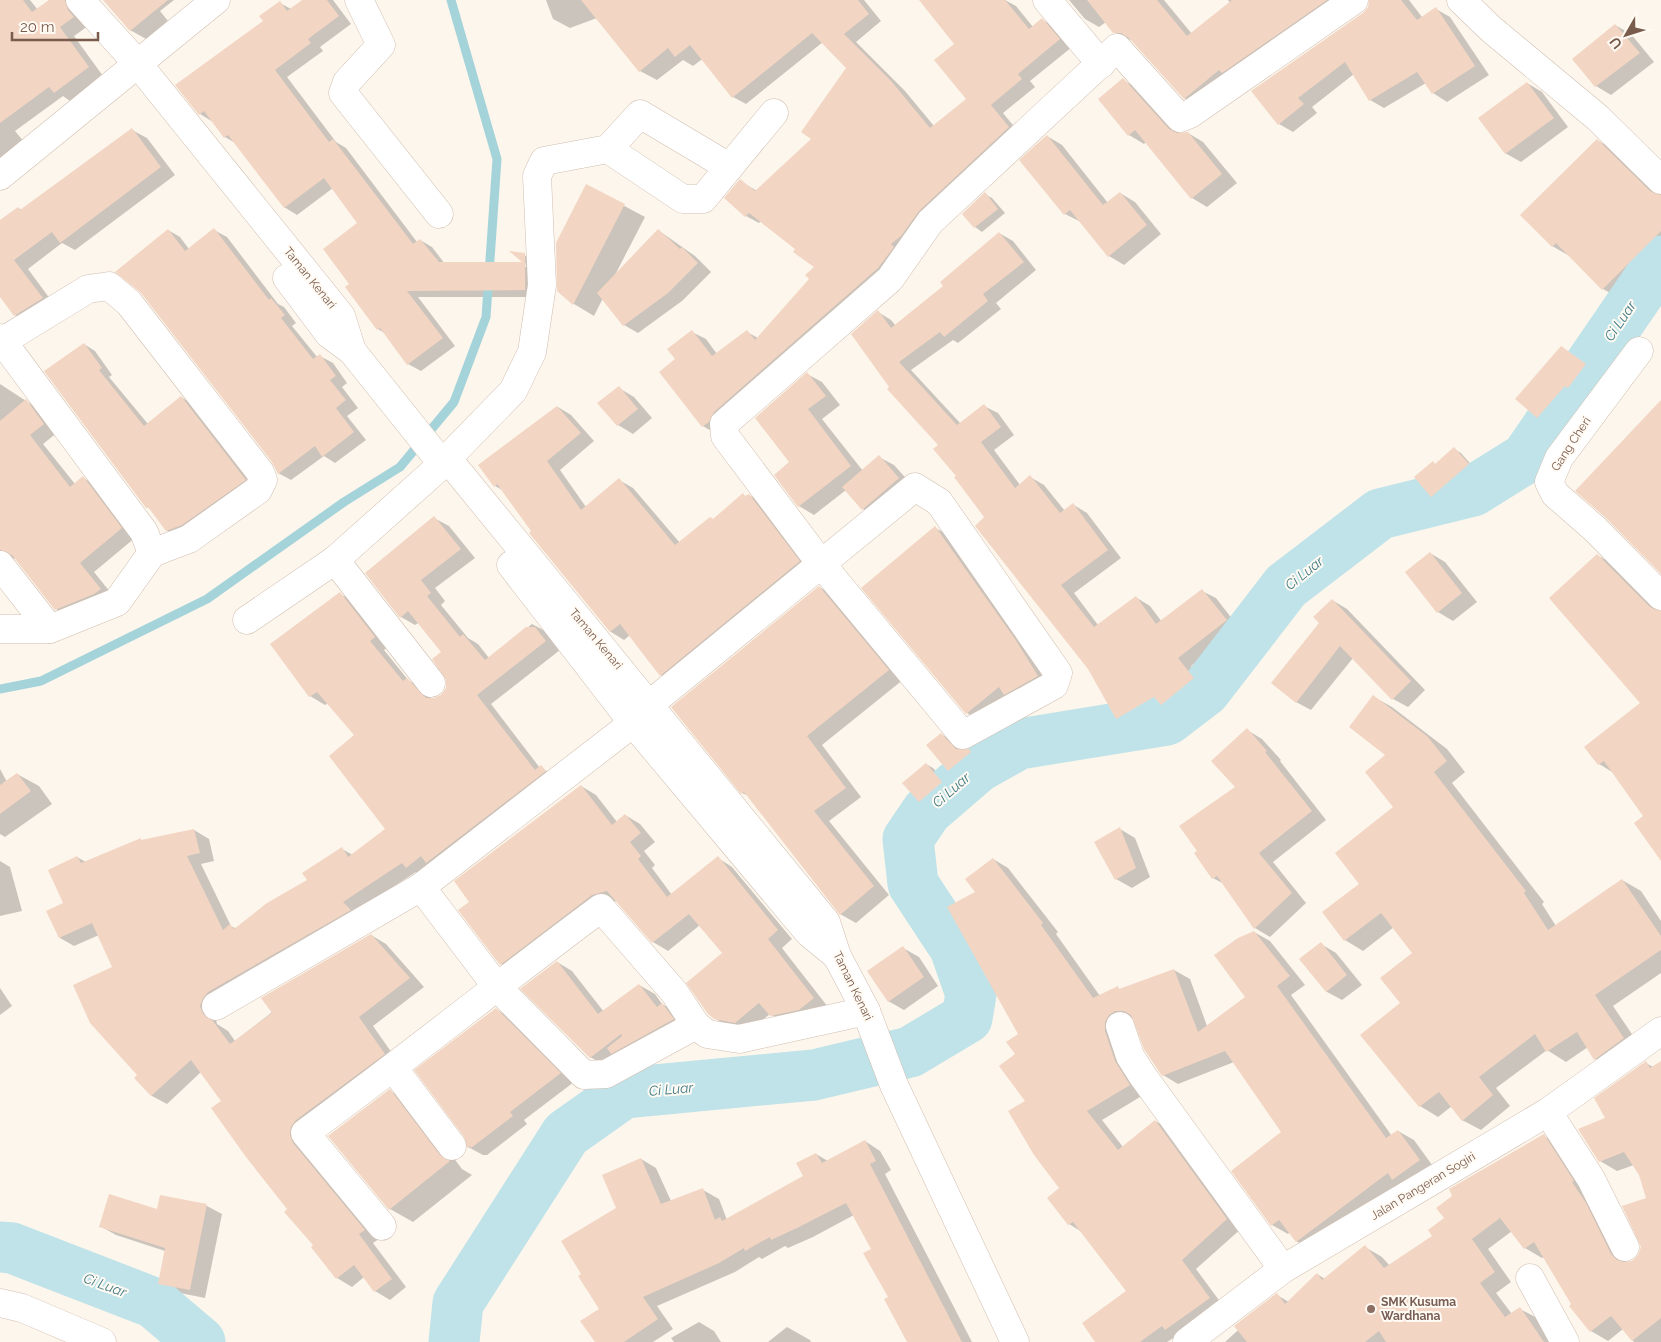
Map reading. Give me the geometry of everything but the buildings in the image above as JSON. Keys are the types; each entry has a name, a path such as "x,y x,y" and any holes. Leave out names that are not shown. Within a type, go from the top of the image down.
{"street":[{"path":"80,0 133,68"},
{"path":"0,176 216,0"},
{"path":"359,0 381,45 347,82 343,93 439,214"},
{"path":"1047,0 1101,64"},
{"path":"216,1006 421,887 642,714 822,565 915,487 939,502 1058,673 1058,680 1051,687 963,735 822,565 725,436 724,424 890,279 930,222 1117,48 1180,118 1186,116 1354,0"},
{"path":"1461,0 1505,41 1598,118 1661,180"},
{"name":"Taman Kenari","path":"133,68 329,334 352,351 642,714 826,922 837,956 866,1010 894,1085 1015,1342"},
{"path":"608,149 683,198 703,199 774,113"},
{"path":"247,620 335,560 438,459 513,391 532,352 542,285 537,176 544,161 608,149 640,114 730,167"},
{"path":"0,629 50,629 117,602 152,553 188,539 258,490 262,480 260,472 129,303 109,286 88,289 1,340 144,532 152,553"},
{"name":"Gang Cheri","path":"1639,351 1559,458 1549,482 1554,494 1594,529 1661,596"},
{"path":"335,560 431,683"},
{"path":"0,565 50,629"},
{"path":"421,887 496,986 584,1075 606,1074 696,1025"},
{"path":"382,1226 305,1133 394,1068 496,986 600,908 674,992 696,1025 707,1034 739,1039 866,1010"},
{"path":"1120,1026 1130,1056 1142,1075 1283,1269"},
{"name":"Jalan Pangeran Sogiri","path":"1187,1342 1283,1269 1548,1112 1661,1031"},
{"path":"394,1068 452,1146"},
{"path":"1548,1112 1591,1179 1625,1247"},
{"path":"1530,1278 1564,1342"},
{"path":"0,1303 22,1308 102,1342"}],"waterway":[{"path":"0,689 41,681 207,599 344,502 400,467 454,402 486,317 497,159 451,0"},
{"name":"Ci Luar","path":"454,1342 458,1303 566,1134 624,1093 814,1075 910,1052 967,1018 971,994 955,948 913,884 908,839 927,811 978,767 1019,744 1167,720 1205,691 1286,586 1380,514 1473,491 1526,458 1661,261"},
{"name":"Ci Luar","path":"0,1247 12,1248 154,1303 200,1342"}],"place":[{"name":"SMK Kusuma Wardhana","path":"1371,1309"}]}
